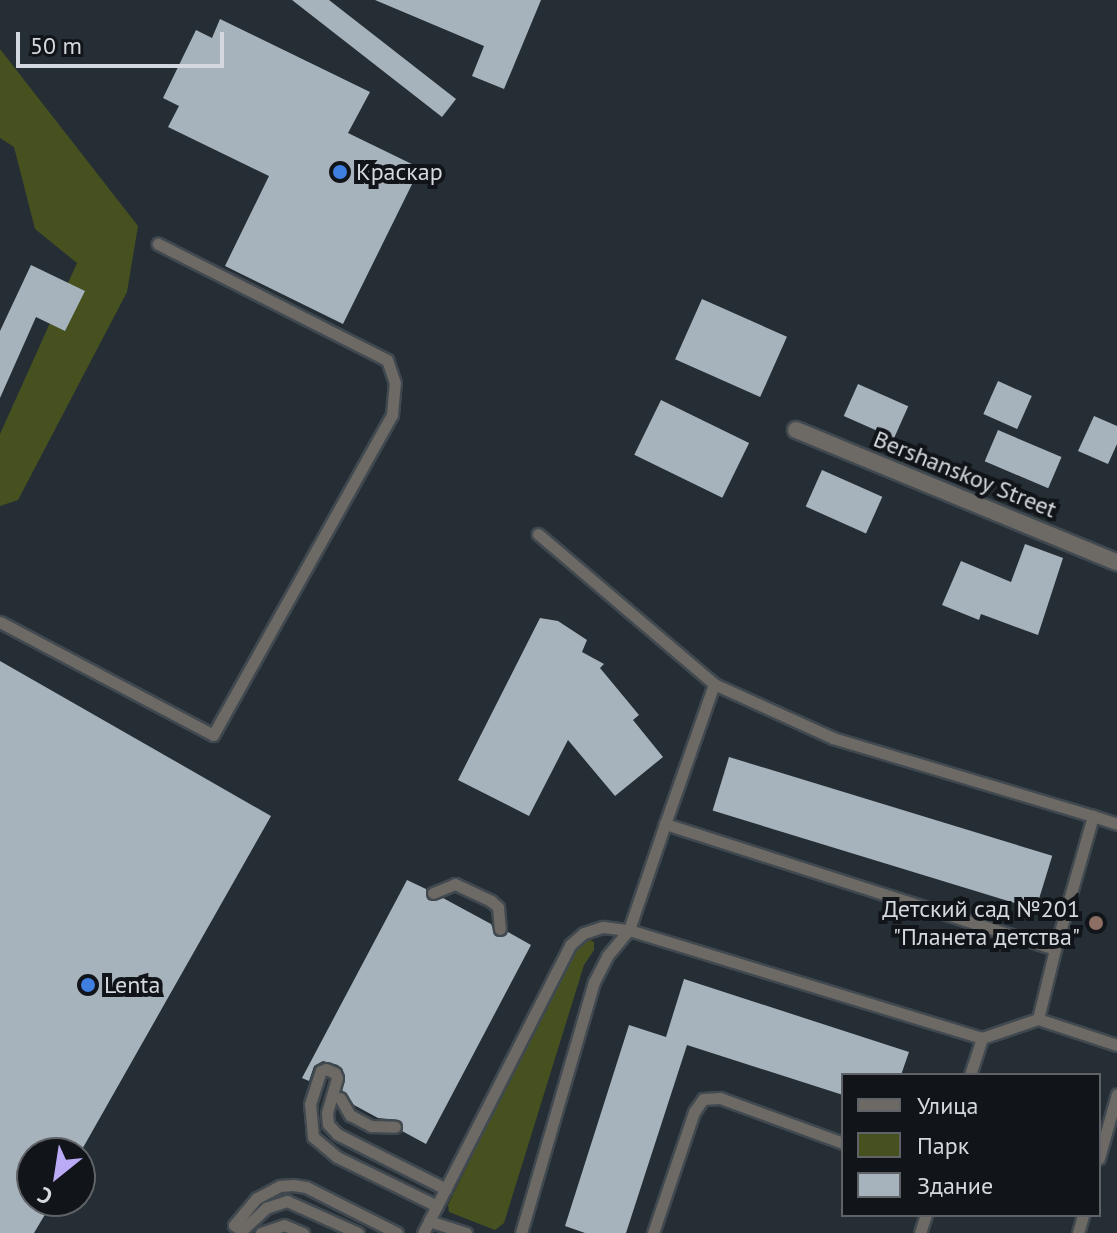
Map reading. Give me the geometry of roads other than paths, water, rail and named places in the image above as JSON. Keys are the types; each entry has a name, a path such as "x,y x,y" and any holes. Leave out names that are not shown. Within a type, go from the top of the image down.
{"street":[{"name":"Bershanskoy Street","path":"796,430 1117,562"}],"lane":[{"path":"0,622 213,735 392,415 395,383 387,360 158,244"},
{"path":"538,534 714,684 833,738 1117,824"},
{"path":"521,1233 594,982 607,956 629,930 714,684"},
{"path":"1038,1019 1093,816"},
{"path":"665,824 1055,949"},
{"path":"433,893 455,884 491,901 501,916 500,929"},
{"path":"423,1233 570,945 584,933 603,927 629,930 982,1038 1038,1019 1117,1045"},
{"path":"971,1073 982,1038"},
{"path":"437,1206 337,1157 313,1137 310,1104 321,1071 326,1069 335,1073 337,1078 327,1113 328,1124 337,1134 446,1189"},
{"path":"1101,1151 1117,1094"},
{"path":"340,1098 350,1115 371,1126 395,1127"},
{"path":"653,1233 694,1112 703,1099 720,1098 841,1142"},
{"path":"358,1233 287,1201 266,1208 242,1230 234,1225 257,1198 280,1186 293,1185 306,1187 397,1233"},
{"path":"429,1221 466,1233"},
{"path":"261,1233 284,1225 303,1233"}],"place":[{"name":"Краскар","path":"340,172"},
{"name":"Детский сад №201 \"Планета детства\"","path":"1096,923"},
{"name":"Lenta","path":"88,985"}]}
